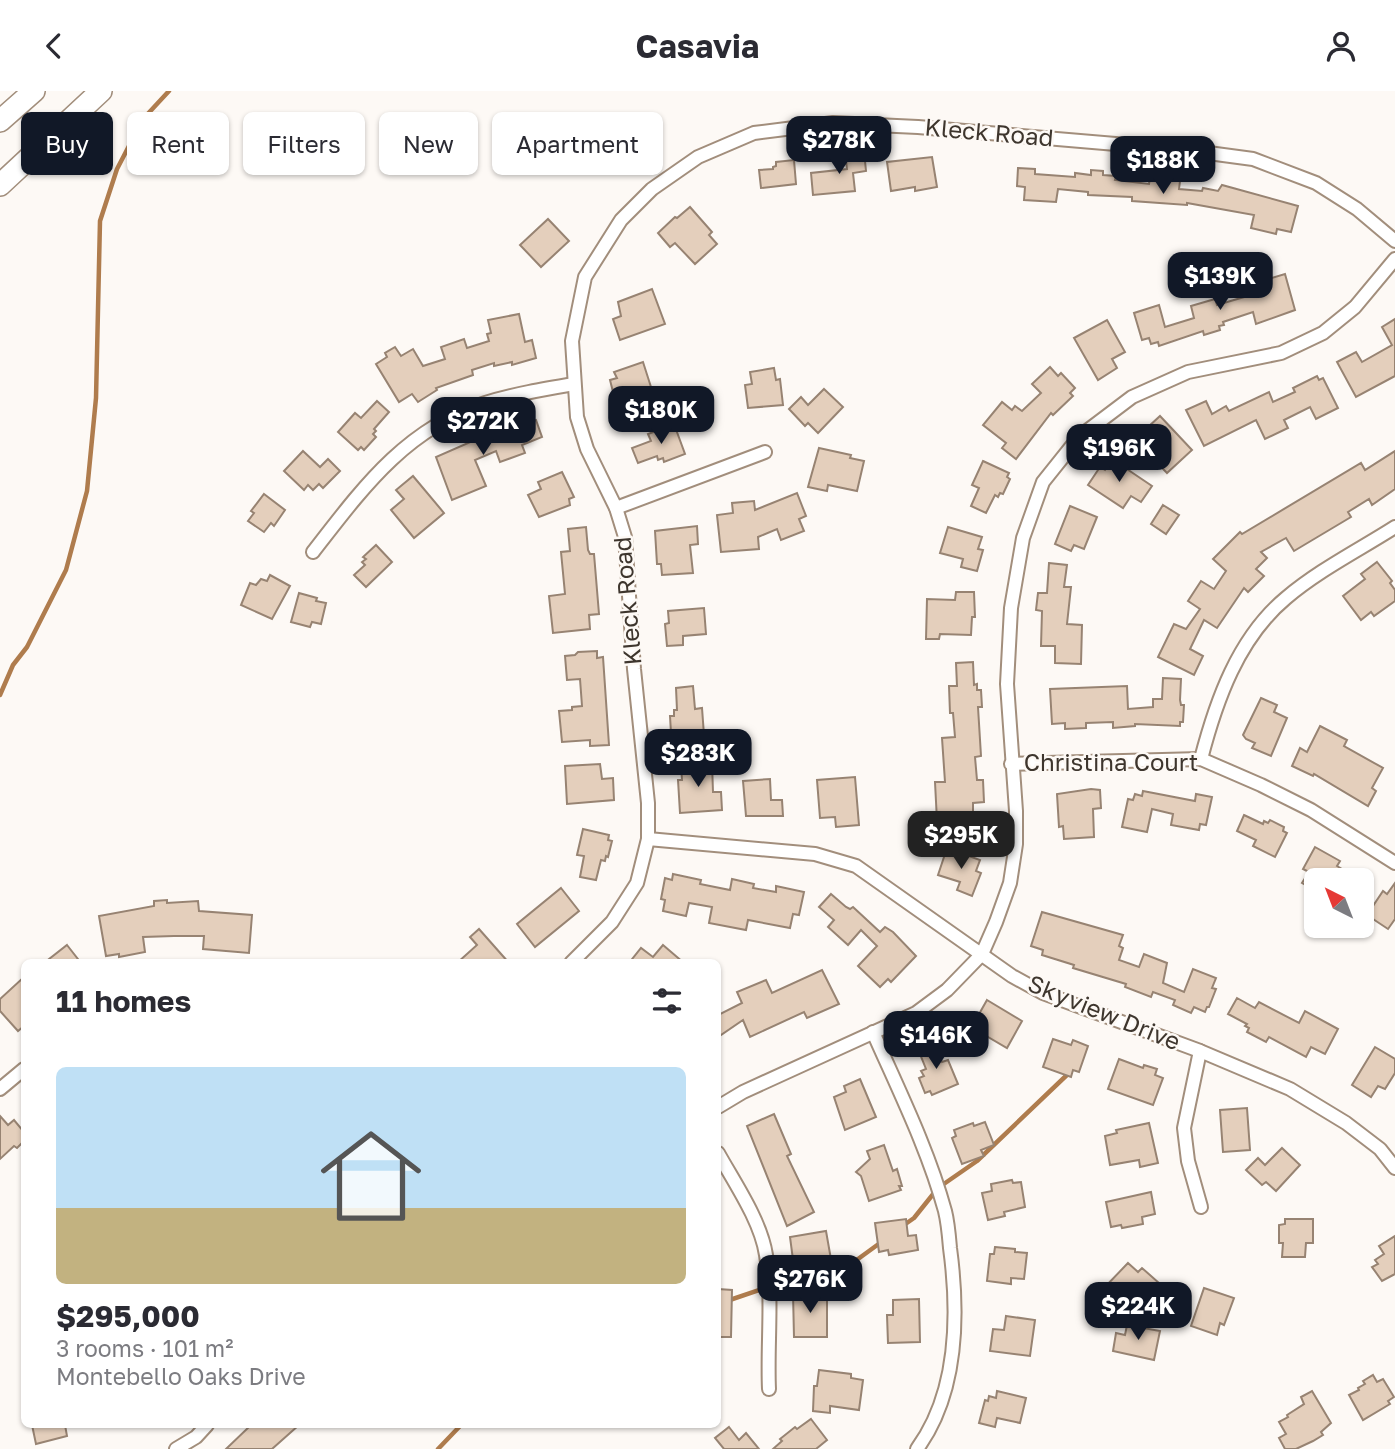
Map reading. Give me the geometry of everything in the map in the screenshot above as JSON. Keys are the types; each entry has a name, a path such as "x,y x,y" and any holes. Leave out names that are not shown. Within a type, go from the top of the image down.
{"highway":[{"path":"0,121 34,91"},
{"path":"0,185 101,91"}],"street":[{"name":"Kleck Road","path":"575,959 612,922 637,883 648,839 648,803 634,669 625,537 616,508 587,449 577,417 572,341 585,277 621,219 652,189 698,157 754,133 833,123 894,126 1186,150 1253,159 1315,183 1357,209 1395,241"},
{"path":"721,1105 743,1092 916,1013 947,990 982,954 1010,883 1016,844 1007,684 1011,608 1023,538 1043,482 1079,437 1132,397 1188,372 1281,353 1323,333 1355,307 1395,259"},
{"path":"313,552 363,487 402,447 440,422 483,403 574,384"},
{"path":"616,508 765,452"},
{"path":"1201,759 1221,693 1258,627 1285,599 1329,568 1394,531"},
{"name":"Christina Court","path":"1011,764 1201,759 1311,810 1395,863"},
{"name":"Skyview Drive","path":"648,839 815,854 856,866 1012,976 1043,993 1200,1051 1290,1089 1346,1123 1380,1149 1395,1168"},
{"path":"873,1032 933,1174 946,1214 953,1273 954,1318 950,1369 929,1432 917,1449"},
{"path":"1200,1051 1184,1128 1188,1161 1201,1207"},
{"path":"0,1089 21,1072"},
{"path":"721,1159 766,1252 769,1389"},
{"path":"176,1449 196,1437 204,1428"}],"building":[{"path":"864,151 866,171 853,173 855,191 813,195 811,173 847,169 845,153"},
{"path":"932,157 937,187 891,191 887,162"},
{"path":"794,160 796,184 761,188 759,170 773,169 776,162"},
{"path":"1018,168 1035,169 1035,174 1075,177 1075,173 1091,175 1091,170 1103,171 1103,175 1116,176 1115,180 1149,184 1150,178 1180,181 1179,189 1202,191 1203,188 1218,191 1222,185 1298,206 1291,232 1277,229 1276,234 1251,228 1254,215 1187,203 1132,201 1132,197 1088,195 1088,192 1058,189 1056,202 1024,200 1025,187 1017,186"},
{"path":"690,207 712,232 709,235 717,244 695,264 675,243 670,247 658,233"},
{"path":"548,219 569,241 541,267 520,245"},
{"path":"1285,274 1295,310 1256,324 1253,312 1223,322 1224,325 1219,326 1220,330 1204,335 1203,331 1159,346 1158,342 1151,344 1149,338 1142,340 1134,313 1159,305 1165,327 1194,318 1191,306 1215,299 1217,305 1251,295 1248,285"},
{"path":"652,289 665,324 620,340 613,319 621,316 618,302"},
{"path":"519,314 525,342 532,340 536,358 512,365 512,362 494,366 494,363 472,370 473,375 436,388 437,390 418,402 412,394 399,402 376,364 387,357 385,353 395,347 401,356 413,349 423,366 445,359 441,347 464,339 467,348 489,341 487,334 491,333 488,320"},
{"path":"1395,319 1395,376 1356,397 1337,362 1356,352 1362,362 1392,345 1382,327"},
{"path":"1107,320 1125,352 1112,359 1117,368 1098,380 1074,338"},
{"path":"643,362 651,387 630,394 633,403 617,408 610,380 617,378 614,372"},
{"path":"1050,367 1058,376 1061,373 1075,388 1070,393 1073,396 1053,415 1051,413 1016,459 1002,448 1006,443 983,425 1002,402 1012,410 1015,406 1022,411 1041,393 1032,384"},
{"path":"774,368 776,380 780,379 783,405 748,408 745,385 752,384 750,372"},
{"path":"1317,376 1319,380 1323,378 1338,408 1316,419 1310,407 1284,420 1288,428 1265,439 1256,420 1204,446 1186,410 1206,401 1212,414 1226,406 1229,411 1269,392 1273,402 1295,392 1293,388"},
{"path":"824,389 843,407 818,433 808,423 805,426 789,409 801,397 808,405"},
{"path":"377,401 389,412 374,429 376,431 373,434 376,437 364,450 361,447 358,450 338,432 355,413 361,418"},
{"path":"1160,416 1192,450 1167,473 1147,452 1142,456 1130,443"},
{"path":"536,420 542,437 522,445 525,453 500,462 496,451 475,460 486,486 452,500 436,457 509,425 509,428 515,425 516,428"},
{"path":"674,424 685,454 664,462 663,458 658,460 657,456 638,463 632,448 651,441 648,434"},
{"path":"819,448 851,455 850,458 864,461 857,491 828,485 827,491 808,487"},
{"path":"303,451 320,467 328,459 340,471 323,488 319,484 313,490 308,485 304,490 284,471"},
{"path":"1395,451 1395,489 1372,505 1369,499 1348,512 1351,517 1294,551 1286,538 1261,552 1267,558 1256,569 1264,576 1248,592 1244,588 1217,628 1204,620 1190,649 1203,656 1194,675 1158,657 1174,624 1186,629 1200,609 1188,601 1201,581 1214,589 1226,571 1213,559 1240,532 1242,534 1361,463 1365,470"},
{"path":"1112,459 1152,486 1141,502 1131,496 1123,508 1088,485 1100,467 1105,470"},
{"path":"983,461 1009,473 1007,477 1010,479 1003,494 1000,493 998,497 995,495 986,513 971,506 979,488 972,485"},
{"path":"562,472 574,497 569,499 570,505 539,517 528,495 541,489 538,482"},
{"path":"413,476 444,513 414,538 391,510 404,499 396,490"},
{"path":"797,493 806,516 799,519 804,531 781,540 777,529 758,537 759,549 721,552 717,515 733,513 732,503 754,501 755,510"},
{"path":"264,494 285,510 274,526 271,523 264,532 248,521 254,513 251,511"},
{"path":"1163,505 1179,515 1166,534 1151,524"},
{"path":"1070,506 1097,517 1084,549 1074,545 1071,551 1055,544"},
{"path":"697,526 698,544 690,545 693,573 662,575 661,564 657,564 655,531"},
{"path":"586,527 588,550 590,554 594,554 599,614 589,615 590,629 553,633 549,596 565,594 561,552 570,551 568,529"},
{"path":"948,527 982,537 978,549 983,550 977,571 961,567 963,559 940,553"},
{"path":"376,545 392,562 366,587 354,575 365,565 362,562 366,559 363,557"},
{"path":"1377,562 1392,581 1390,583 1395,590 1395,601 1374,616 1371,612 1361,620 1343,596 1365,579 1361,574"},
{"path":"1049,563 1067,565 1064,587 1071,587 1067,624 1082,625 1081,664 1055,663 1055,646 1041,646 1042,611 1036,610 1038,593 1047,593"},
{"path":"270,575 290,586 272,619 241,605 250,583 256,585 261,579 267,581"},
{"path":"956,592 974,592 975,617 972,617 971,635 940,634 939,639 926,639 927,599 955,600"},
{"path":"299,593 326,603 321,624 312,622 310,627 291,622"},
{"path":"704,608 706,634 683,636 683,645 667,646 665,624 669,623 668,611"},
{"path":"597,651 597,658 603,657 609,745 590,746 590,740 562,742 559,711 582,706 580,679 567,680 565,656"},
{"path":"973,662 974,685 977,684 977,690 981,690 982,707 978,707 981,756 975,757 977,780 983,780 984,802 973,803 973,819 937,821 935,782 945,782 942,738 955,737 953,713 950,713 949,686 957,686 956,663"},
{"path":"1163,678 1181,679 1180,700 1181,705 1184,705 1183,722 1180,722 1180,726 1135,724 1113,728 1113,722 1086,723 1086,728 1065,729 1065,723 1052,724 1050,689 1127,686 1128,709 1153,707 1153,699 1162,699"},
{"path":"693,686 695,709 702,708 704,735 676,737 675,732 671,733 670,716 674,716 674,710 677,710 676,688"},
{"path":"1261,698 1277,705 1274,712 1287,718 1271,756 1252,748 1255,743 1243,735"},
{"path":"1320,726 1347,740 1344,746 1383,768 1372,788 1376,791 1368,806 1314,774 1313,776 1292,766 1300,748 1307,752"},
{"path":"712,763 713,792 721,792 722,810 680,813 678,780 682,780 681,765"},
{"path":"600,764 602,779 613,778 614,800 567,804 565,766"},
{"path":"855,777 859,825 836,827 835,817 820,818 817,780"},
{"path":"770,779 771,800 782,800 783,816 746,816 743,781"},
{"path":"1100,790 1101,808 1093,809 1094,837 1064,839 1063,826 1059,827 1057,794"},
{"path":"1143,791 1195,801 1196,794 1212,797 1206,825 1200,824 1199,830 1171,825 1173,814 1152,809 1147,832 1122,827 1128,799 1133,800 1135,794 1142,796"},
{"path":"1244,815 1263,824 1264,821 1268,823 1270,820 1284,827 1283,831 1287,833 1275,857 1253,846 1256,840 1237,831"},
{"path":"583,829 609,835 608,840 612,841 608,857 606,856 605,861 601,860 596,880 580,877 584,856 577,855"},
{"path":"1315,847 1340,861 1337,866 1340,868 1303,869"},
{"path":"947,848 980,860 976,871 981,873 972,896 957,890 960,882 938,875"},
{"path":"673,874 701,880 700,884 730,890 732,879 754,884 753,888 776,892 776,886 804,892 799,915 793,914 790,928 748,920 746,930 709,923 712,907 689,903 686,916 663,911 665,900 661,899 665,878 672,880"},
{"path":"1395,883 1395,919 1388,929 1374,920 1374,904 1383,891 1387,894"},
{"path":"561,888 579,911 535,947 517,924"},
{"path":"831,894 846,907 853,907 880,932 885,927 893,932 916,956 891,982 888,979 880,987 858,966 877,946 861,930 848,945 828,927 834,920 819,907"},
{"path":"167,900 167,903 198,901 199,911 252,915 249,953 203,949 204,936 174,936 143,937 145,952 119,957 119,954 106,956 99,916 154,906 154,901"},
{"path":"1042,912 1123,935 1119,946 1123,948 1119,960 1139,967 1144,954 1167,963 1163,983 1184,992 1193,969 1216,978 1212,988 1216,989 1209,1007 1205,1012 1194,1007 1191,1013 1173,1005 1175,1000 1153,992 1151,997 1125,987 1126,984 1073,968 1074,965 1042,955 1043,950 1031,946"},
{"path":"479,929 505,959 461,959 477,945 470,937"},
{"path":"67,945 78,959 49,959"},
{"path":"663,945 679,959 632,959 641,948 653,957"},
{"path":"822,970 839,1004 807,1018 804,1012 750,1037 743,1020 721,1035 721,1014 742,1003 737,992 766,980 772,993"},
{"path":"21,980 21,1028 18,1031 0,1011 0,999"},
{"path":"1237,998 1255,1008 1259,1002 1299,1023 1305,1011 1338,1029 1325,1054 1311,1047 1306,1057 1269,1037 1266,1042 1247,1032 1247,1024 1228,1014"},
{"path":"987,1000 1022,1021 1007,1048 983,1034 986,1030 974,1023"},
{"path":"1053,1039 1071,1045 1073,1040 1088,1046 1079,1072 1073,1070 1071,1077 1043,1067"},
{"path":"934,1043 942,1062 948,1060 958,1084 932,1095 930,1091 925,1093 919,1078 924,1076 921,1071 926,1069 918,1049"},
{"path":"1375,1047 1395,1059 1395,1073 1385,1089 1378,1086 1371,1097 1352,1085"},
{"path":"1119,1059 1143,1068 1144,1065 1157,1069 1155,1075 1163,1078 1153,1105 1108,1089"},
{"path":"860,1079 876,1117 845,1130 834,1097 846,1092 844,1086"},
{"path":"1247,1108 1250,1150 1223,1152 1220,1110"},
{"path":"774,1114 791,1154 787,1156 814,1212 787,1226 747,1126"},
{"path":"0,1116 8,1125 14,1120 21,1128 21,1144 17,1148 14,1146 0,1159"},
{"path":"985,1122 994,1145 981,1150 984,1156 962,1164 952,1138 956,1136 954,1130"},
{"path":"1149,1123 1158,1163 1140,1167 1139,1160 1110,1165 1105,1136 1117,1133 1116,1130"},
{"path":"884,1145 893,1171 897,1169 901,1190 869,1201 861,1176 856,1172 870,1159 867,1151"},
{"path":"1282,1148 1300,1165 1276,1191 1266,1182 1262,1185 1246,1170 1258,1158 1265,1165"},
{"path":"1012,1180 1013,1183 1021,1182 1025,1207 1004,1212 1005,1216 988,1220 982,1193 992,1191 991,1184"},
{"path":"1151,1192 1155,1214 1142,1217 1143,1224 1111,1227 1106,1202"},
{"path":"906,1219 908,1236 916,1235 918,1250 889,1255 888,1250 879,1252 875,1223"},
{"path":"1285,1219 1313,1219 1313,1243 1306,1243 1305,1257 1282,1257 1283,1243 1279,1243 1279,1225 1285,1224"},
{"path":"826,1231 832,1265 810,1269 811,1273 795,1275 790,1237"},
{"path":"1395,1236 1395,1274 1382,1281 1372,1267 1378,1264 1375,1260 1384,1254 1379,1246"},
{"path":"995,1247 1027,1253 1024,1279 1011,1278 1011,1284 987,1281 990,1254 994,1254"},
{"path":"1128,1263 1138,1272 1142,1268 1159,1283 1148,1295 1141,1288 1123,1307 1103,1289"},
{"path":"1204,1288 1234,1298 1224,1325 1220,1323 1217,1335 1191,1326"},
{"path":"721,1289 732,1290 731,1337 721,1337"},
{"path":"793,1293 827,1293 827,1337 794,1337"},
{"path":"919,1299 920,1342 888,1343 887,1315 893,1315 893,1300"},
{"path":"1006,1316 1035,1320 1030,1356 990,1351 993,1329 1004,1330"},
{"path":"1127,1325 1160,1331 1154,1360 1113,1351 1116,1333 1125,1335"},
{"path":"819,1370 851,1374 851,1378 863,1380 859,1410 830,1406 830,1413 813,1411 814,1386 817,1386"},
{"path":"1373,1375 1377,1382 1383,1379 1394,1397 1388,1401 1390,1404 1363,1420 1349,1395 1359,1390 1358,1388 1365,1384 1363,1381"},
{"path":"997,1391 1026,1398 1020,1423 997,1418 995,1427 979,1423 985,1400 988,1401 989,1396 996,1398"},
{"path":"1312,1391 1331,1423 1321,1432 1323,1435 1313,1441 1296,1449 1285,1449 1279,1438 1286,1434 1279,1422 1304,1404 1301,1397"},
{"path":"811,1419 827,1440 816,1449 773,1449 782,1441 780,1439 795,1427 797,1429"},
{"path":"729,1427 739,1440 746,1433 759,1449 724,1449 715,1438"},
{"path":"33,1428 66,1428 67,1436 36,1444"},
{"path":"248,1428 296,1428 272,1449 226,1449"}],"waterway":[{"path":"0,695 13,665 27,647 66,570 87,491 96,398 100,221 117,169 143,119 169,91"},
{"path":"904,1225 914,1218 938,1188 977,1161 1069,1073"},
{"path":"721,1303 809,1273 847,1267 880,1243"},
{"path":"438,1449 458,1428"}]}
